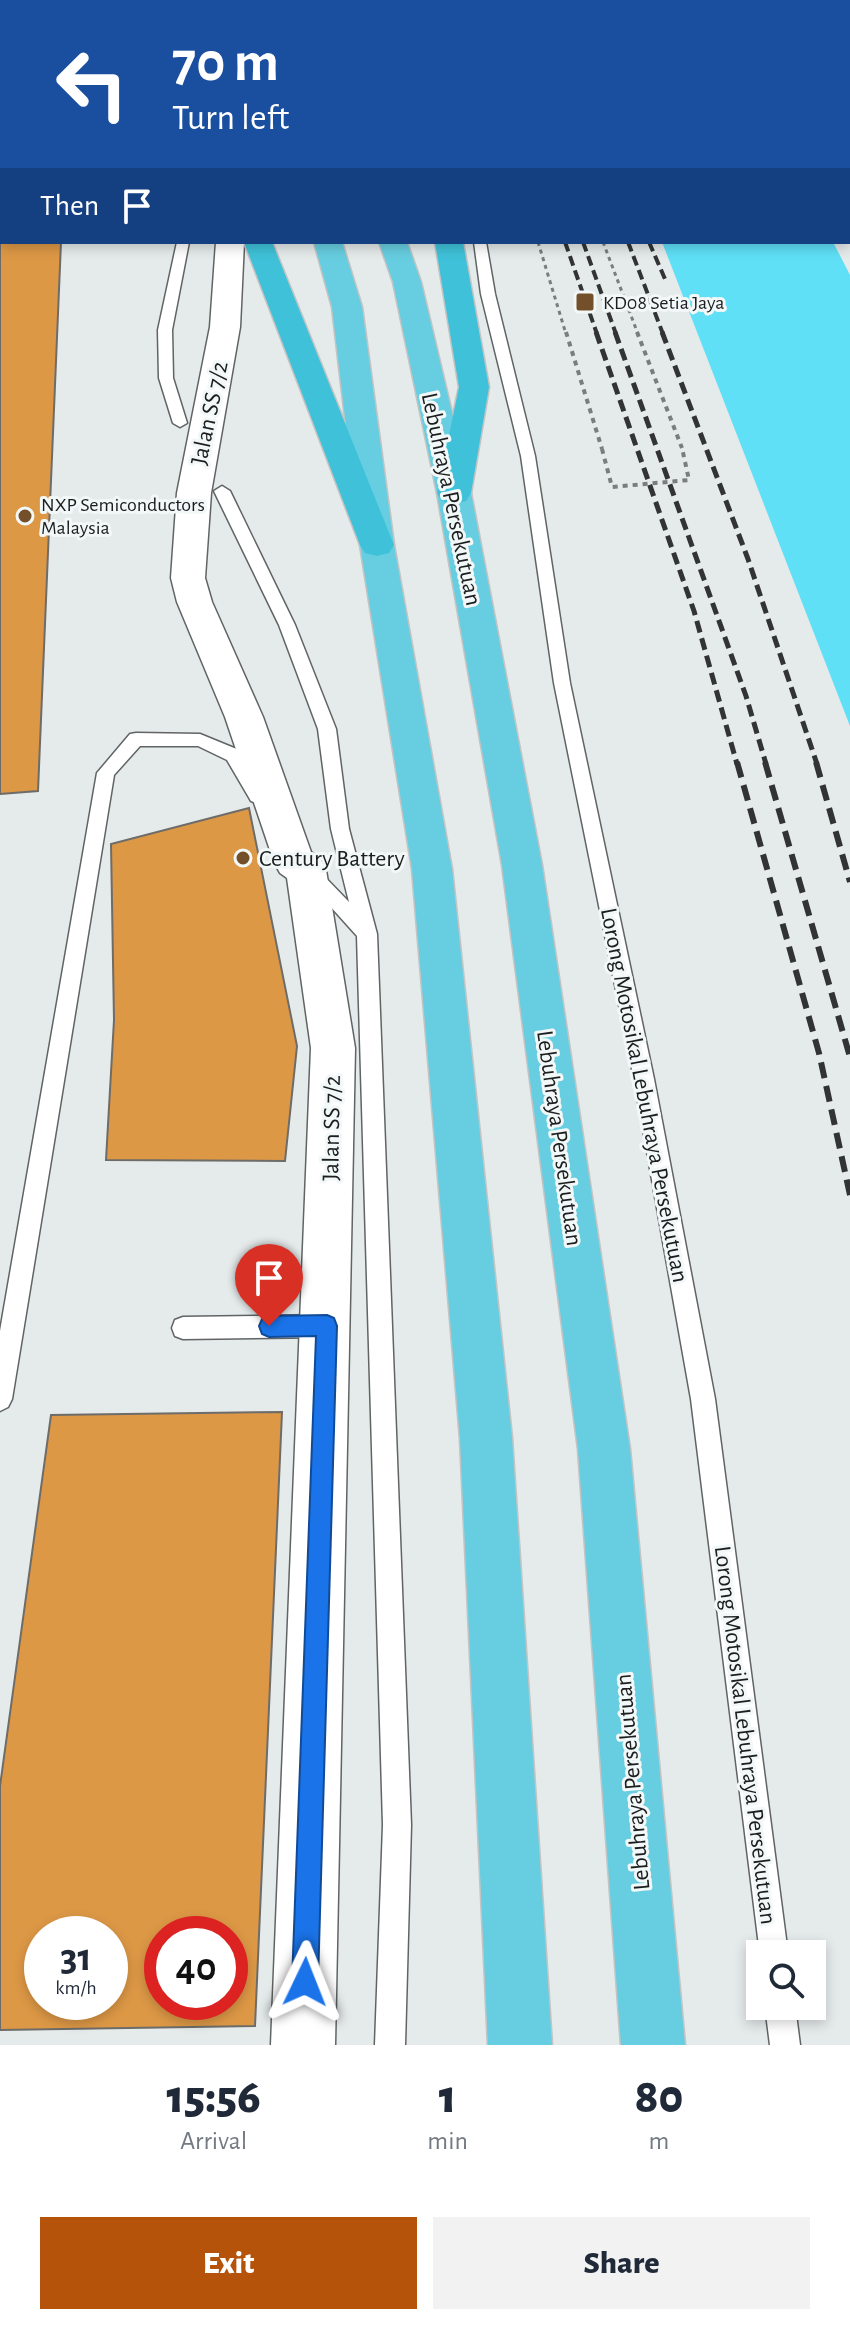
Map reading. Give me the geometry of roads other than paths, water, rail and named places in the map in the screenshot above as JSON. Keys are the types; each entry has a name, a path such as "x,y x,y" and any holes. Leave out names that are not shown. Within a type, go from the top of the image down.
{"highway":[{"path":"259,244 377,545"},
{"path":"329,244 347,307 377,545 432,869 486,1438 520,2045"},
{"name":"Lebuhraya Persekutuan","path":"394,244 407,282 454,493 522,865 604,1449 653,2045"},
{"path":"449,244 474,387 454,493"}],"street":[{"name":"Jalan SS 7/2","path":"230,244 232,288 216,389 191,496 188,582 300,866 333,1048 303,2045"}],"lane":[{"path":"180,423 166,378 165,330 183,244"},
{"name":"Lorong Motosikal Lebuhraya Persekutuan","path":"480,244 488,294 528,456 562,683 644,1079 703,1399 772,1940"},
{"path":"222,491 287,625 327,729 340,829 367,934 397,1825 390,2045"},
{"path":"0,1399 3,1365 106,773 136,739 200,740 233,755 300,866 367,934"},
{"path":"183,1328 327,1326"},
{"path":"782,2020 785,2045"}],"railway":[{"path":"566,244 597,334"},
{"path":"584,244 616,334"},
{"path":"629,244 663,334"},
{"path":"650,244 665,279"},
{"path":"596,332 694,611 737,764"},
{"path":"615,332 746,696 766,764"},
{"path":"662,332 748,559 817,764"},
{"path":"737,762 819,1053 850,1195"},
{"path":"765,762 850,1057"},
{"path":"816,762 850,882"}],"place":[{"name":"KD08 Setia Jaya","path":"585,302"},
{"name":"NXP Semiconductors Malaysia","path":"25,516"},
{"name":"Century Battery","path":"243,858"}]}
